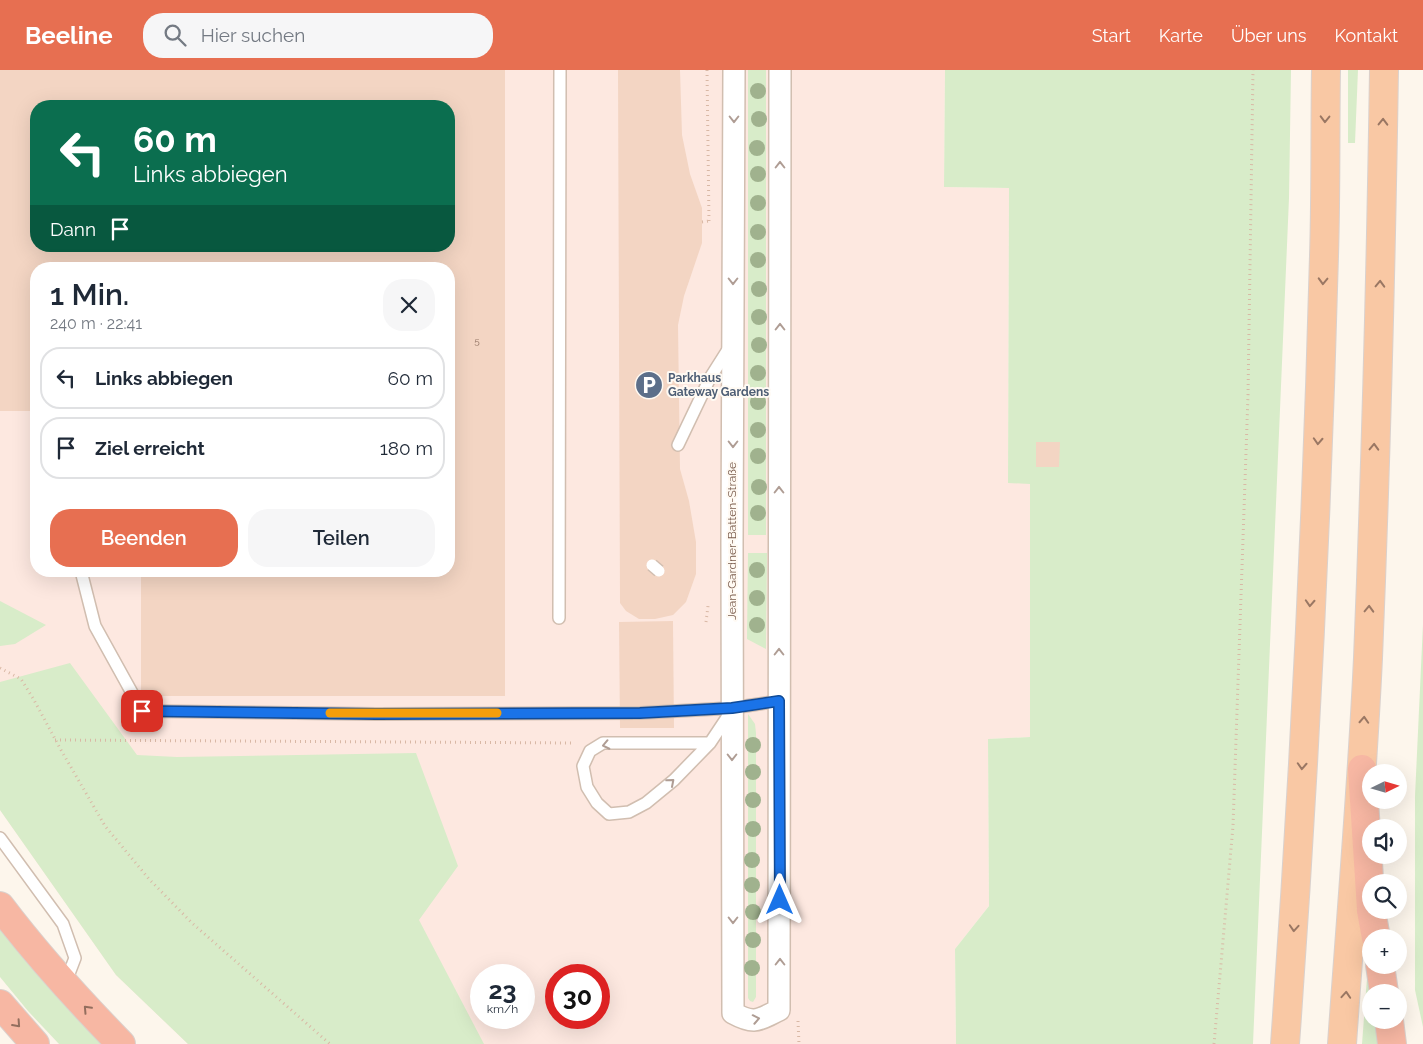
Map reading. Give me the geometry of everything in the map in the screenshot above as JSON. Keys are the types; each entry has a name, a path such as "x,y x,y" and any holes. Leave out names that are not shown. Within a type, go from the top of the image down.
{"highway":[{"path":"1285,1044 1297,887 1320,392 1326,70"},
{"path":"1362,764 1368,658 1381,239 1384,70"},
{"path":"1342,1044 1362,769"},
{"path":"1365,809 1369,874"},
{"path":"0,906 64,985 121,1044"},
{"path":"0,1004 35,1044"},
{"path":"1390,1029 1392,1044"}],"street":[{"name":"Jean-Gardner-Batten-Straße","path":"734,70 733,1013 746,1020 758,1020 779,1010 779,701"},
{"path":"779,701 780,70"}],"lane":[{"path":"559,618 560,70"},
{"path":"678,445 710,378 733,342"},
{"path":"83,577 95,626 142,711 386,714 640,713 732,708 779,701"},
{"path":"710,743 604,743 590,751 584,766 587,787 596,803 609,814 629,812 646,803 674,780 710,743 732,708"},
{"path":"0,838 63,924 75,958 64,985"}],"path":[{"path":"1214,1044 1233,826 1248,395 1253,70"},
{"path":"702,222 709,221"},
{"path":"0,668 21,679 105,826 148,879 192,923 330,1044"},
{"path":"55,740 604,743"}],"shaded area":[{"path":"0,70 945,70 944,187 1009,188 1008,482 1030,483 1030,737 988,739 989,906 955,949 956,1044 188,1044 116,975 0,810"}],"green space":[{"path":"748,70 766,70 766,535 748,535"},
{"path":"945,70 1291,70 1289,198 1253,1044 956,1044 955,949 989,906 988,739 1030,737 1030,484 1008,483 1009,188 944,187"},
{"path":"1348,70 1358,70 1355,143 1348,143"},
{"path":"748,553 767,553 766,649 747,639"},
{"path":"0,601 46,625 15,644 0,646"},
{"path":"1423,624 1423,1027 1415,990 1415,796"},
{"path":"70,663 137,755 177,757 416,753 458,866 419,920 470,1017 470,1029 476,1029 484,1044 188,1044 116,975 0,810 0,682"},
{"path":"748,714 755,724 756,733 756,997 753,1002 748,998"},
{"path":"0,921 108,1044 59,1044 28,1011 0,977"},
{"path":"1367,974 1373,974 1375,984 1367,984"},
{"path":"1363,1029 1384,1029 1387,1044 1362,1044"}],"building":[{"path":"0,70 505,70 505,696 141,696 141,577 455,577 455,262 30,262 30,411 0,411"},
{"name":"Parkhaus Gateway Gardens","path":"618,70 680,70 682,135 690,174 702,208 702,243 684,296 678,325 680,469 689,501 696,542 696,574 686,602 673,615 655,619 639,619 626,611 620,603"},
{"path":"1036,442 1060,442 1059,467 1036,467"},
{"path":"673,621 674,728 620,728 619,622"}],"slow traffic":[{"path":"330,713 497,713"}],"place":[{"name":"Parkhaus Gateway Gardens","path":"649,385"}],"route":[{"path":"142,711 376,714 640,713 732,708 779,701 780,900"}]}
